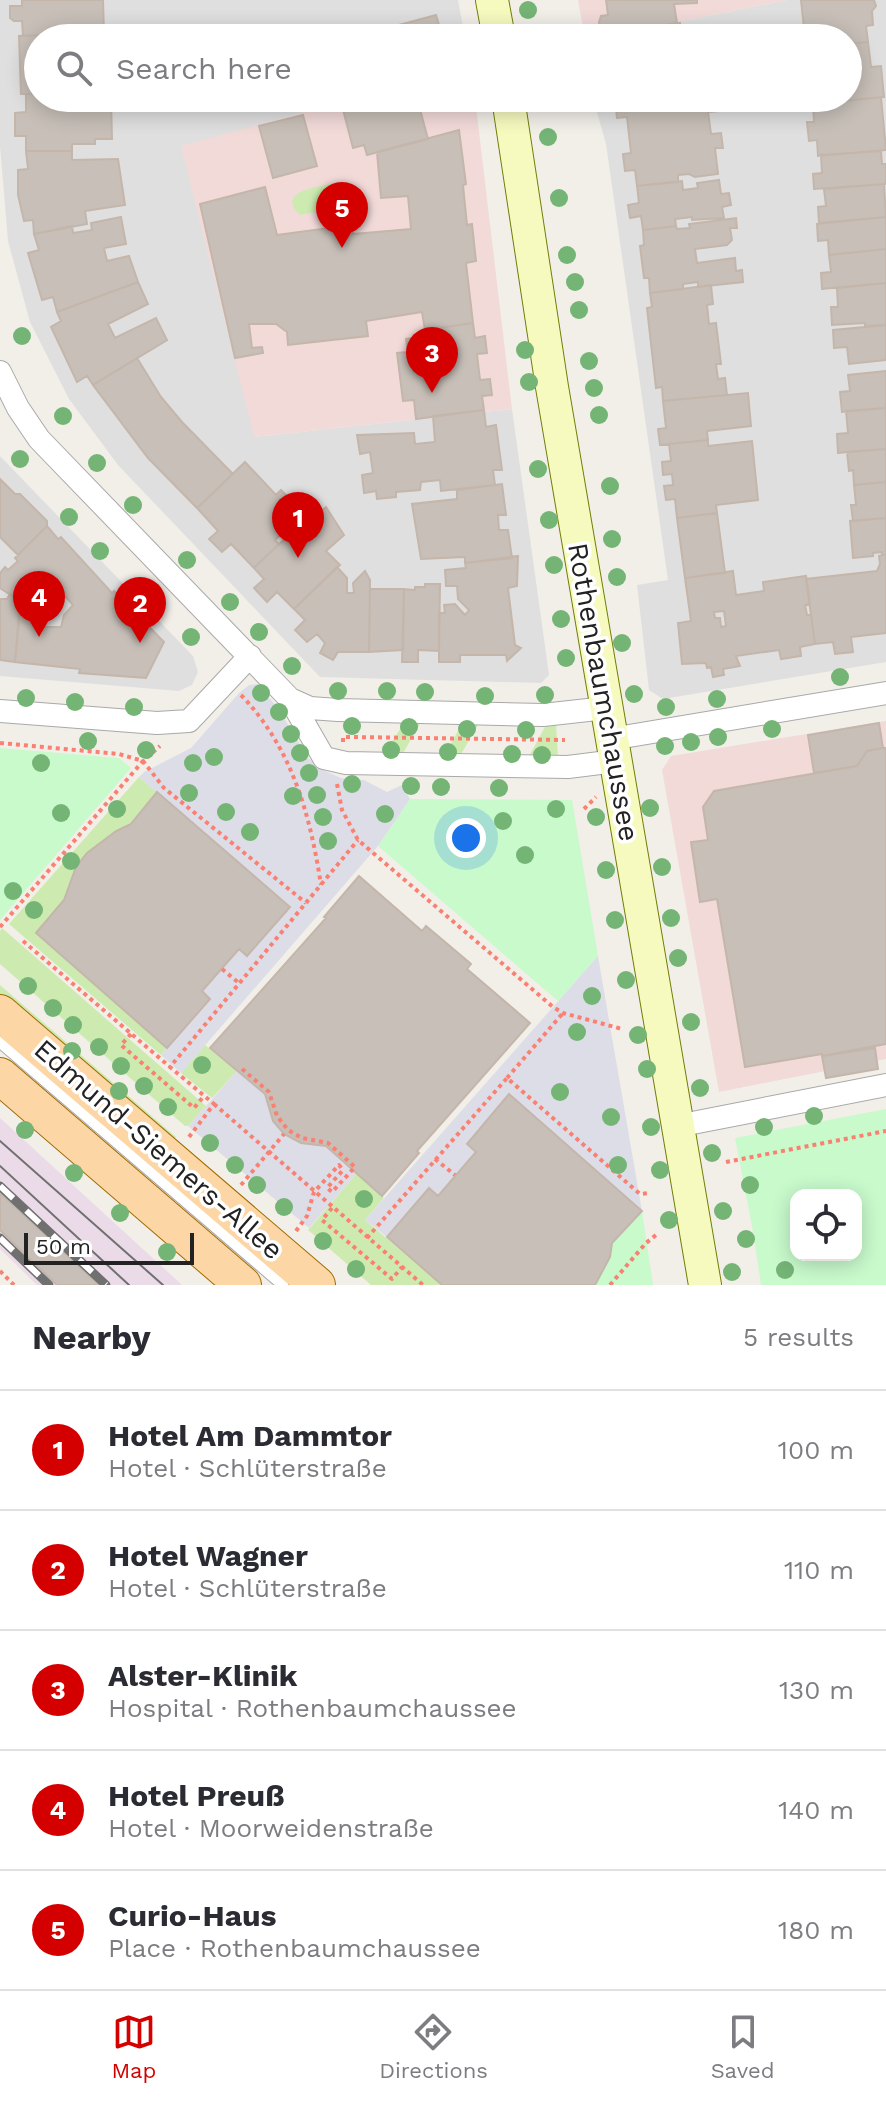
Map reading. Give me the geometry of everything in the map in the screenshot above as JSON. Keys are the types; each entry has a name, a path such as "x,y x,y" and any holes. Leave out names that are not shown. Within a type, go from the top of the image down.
{"main road":[{"path":"492,0 496,24"},
{"name":"Rothenbaumchaussee","path":"510,112 554,402 705,1285"},
{"name":"Edmund-Siemers-Allee","path":"0,1013 317,1285"},
{"name":"Edmund-Siemers-Allee","path":"0,1076 243,1285"}],"street":[{"path":"0,372 18,408 39,439 290,699 324,758 342,762 568,767 611,736"},
{"path":"0,711 157,723 189,721 250,656"},
{"path":"290,699 310,708 338,710 543,715 611,736 886,693"},
{"path":"677,1126 886,1085"}],"lane":[{"name":"Edmund-Siemers-Allee","path":"0,1042 283,1285"},
{"path":"214,1197 301,1285"}],"path":[{"path":"226,680 266,724 294,774 314,835 321,885"},
{"path":"0,927 143,761 189,721"},
{"path":"352,737 565,740"},
{"path":"0,743 119,754 143,761 164,788 306,903"},
{"path":"170,1067 358,840 553,1007 563,1013 622,1029"},
{"path":"23,941 423,1285"},
{"path":"222,969 239,983"},
{"path":"367,1238 563,1013"},
{"path":"131,1034 121,1045 194,1108 204,1096"},
{"path":"242,1069 269,1092 277,1116 288,1130 302,1138 328,1143 355,1167 332,1192 327,1188 343,1170 339,1165 314,1192 307,1216 295,1231"},
{"path":"507,1078 640,1194 650,1193"},
{"path":"188,1139 214,1104"},
{"path":"726,1162 886,1131"},
{"path":"248,1176 284,1134"},
{"path":"435,1159 455,1175"},
{"path":"332,1208 322,1220 392,1279 402,1267"},
{"path":"610,1285 656,1235"},
{"path":"0,1271 14,1285"}],"shaded area":[{"path":"0,0 458,0 462,24 24,24 24,112 353,112 254,437 512,409 549,675 541,683 320,677 118,465 69,399 30,322 8,241 0,146"},
{"path":"578,0 787,0 667,24 582,24"},
{"path":"787,0 886,0 886,662 663,699 649,690 637,585 668,580 606,144 597,112 862,112 862,24 667,24"},
{"path":"306,112 477,112 512,409 254,437 181,146"},
{"path":"0,456 193,656 198,672 192,685 179,691 0,676"},
{"path":"257,684 278,708 308,758 325,771 341,778 364,780 387,792 402,785 410,799 378,846 181,1073 161,1055 210,999 202,991 239,949 247,956 289,907 139,777 191,748 239,693 249,685"},
{"path":"886,721 886,1059 719,1092 662,770 671,756"},
{"path":"598,956 642,1211 509,1095 467,1144 476,1152 438,1196 429,1189 387,1237 365,1220"},
{"path":"237,1071 265,1094 273,1121 284,1134 301,1143 326,1146 357,1173 309,1228 188,1126"},
{"path":"0,1118 182,1285 37,1285 0,1249"}],"green space":[{"path":"340,182 352,186 358,195 357,204 300,215 293,207 293,200 304,191"},
{"path":"406,720 422,720 402,755 384,754"},
{"path":"463,722 479,723 460,756 444,756"},
{"path":"547,723 556,723 558,758 528,758"},
{"path":"0,748 119,758 131,768 0,920"},
{"path":"139,777 157,792 131,824 116,831 87,853 76,867 64,900 36,933 167,1048 161,1055 9,924"},
{"path":"410,799 572,800 598,956 558,1001 378,846"},
{"path":"2,928 206,1106 188,1126 0,964"},
{"path":"0,985 176,1137 171,1144 0,998"},
{"path":"205,1045 237,1071 212,1098 181,1073"},
{"path":"886,1109 886,1285 761,1285 735,1138"},
{"path":"357,1173 384,1198 365,1220 442,1285 371,1285 308,1230"},
{"path":"642,1211 653,1285 595,1285 610,1258 612,1243"}],"building":[{"path":"22,0 103,0 104,24 24,24 23,36 22,21 10,18 10,6 22,6"},
{"path":"606,0 697,0 697,3 674,4 677,23 599,24 601,16 608,15"},
{"path":"801,0 874,0 876,6 872,11 873,25 866,26 868,42 862,43 862,24 804,24"},
{"path":"436,15 439,24 403,24"},
{"path":"19,36 24,36 24,94 21,94"},
{"path":"868,42 871,67 881,66 884,97 862,99 862,43"},
{"path":"881,97 886,150 818,156 817,140 809,141 807,122 814,122 813,112 862,112 862,99"},
{"path":"111,112 112,139 95,139 95,144 72,144 72,151 26,151 26,136 15,136 15,113"},
{"path":"344,112 421,112 428,139 367,155 364,145 353,148"},
{"path":"616,112 708,112 711,134 721,133 723,148 715,148 718,174 695,177 678,175 678,182 637,186 635,170 625,171 623,154 631,153 627,117 617,118"},
{"path":"303,115 317,166 273,178 259,126"},
{"path":"459,130 466,184 463,185 467,225 472,224 476,261 466,263 473,323 425,330 422,312 366,321 368,336 288,345 287,332 276,324 249,324 252,348 262,347 263,353 235,358 200,204 265,187 277,235 352,225 353,234 411,229 408,196 381,198 377,152"},
{"path":"26,151 72,151 72,160 118,159 125,205 85,211 87,224 34,234 33,220 24,221 18,195 18,170 28,169"},
{"path":"881,151 882,164 886,164 886,184 814,189 813,174 822,173 821,155"},
{"path":"719,180 721,194 729,193 731,205 722,207 724,218 675,219 676,226 643,230 641,216 630,218 628,205 639,203 637,186 682,181 683,190 698,188 697,183"},
{"path":"884,184 886,217 819,223 818,207 826,206 824,189"},
{"path":"121,217 126,244 104,248 107,261 129,256 138,282 57,312 53,297 42,300 28,253 39,250 34,234 72,226 73,233 92,230 91,223"},
{"path":"886,217 886,249 829,255 828,240 818,241 817,224"},
{"path":"736,218 737,228 730,228 732,240 727,245 695,249 697,263 735,258 736,271 742,270 743,282 698,287 698,282 683,284 683,289 650,293 649,278 644,278 640,246 644,245 643,230 676,226 677,229 690,228 689,224"},
{"path":"886,249 886,283 822,289 821,273 831,272 829,255"},
{"path":"138,282 148,304 108,324 115,338 156,318 167,340 93,385 87,376 77,382 51,327 61,321 57,312"},
{"path":"886,283 886,325 832,325 831,307 838,307 837,288"},
{"path":"711,285 713,304 707,305 709,324 716,323 721,364 716,364 718,379 725,378 727,395 663,401 662,387 656,388 647,308 652,307 650,293"},
{"path":"473,323 475,338 485,336 487,353 477,354 480,380 490,379 492,395 482,396 484,410 416,419 414,400 403,401 397,353 408,352 406,339 426,337 425,330"},
{"path":"886,325 886,360 849,364 847,347 834,348 833,330"},
{"path":"137,358 161,397 233,474 197,508 148,458 93,385"},
{"path":"886,371 886,408 842,412 840,392 850,391 848,375"},
{"path":"748,393 751,426 707,431 708,440 660,445 658,429 666,428 663,401"},
{"path":"886,408 886,449 838,453 837,434 848,433 846,411"},
{"path":"484,410 486,427 496,425 502,470 493,470 495,485 441,491 440,480 421,482 420,490 396,492 396,497 377,499 376,491 364,493 362,475 373,473 370,452 360,454 357,435 414,433 415,444 435,442 433,416"},
{"path":"708,440 708,446 752,441 758,500 716,505 717,513 677,518 675,499 666,500 664,486 673,485 672,474 663,475 662,462 671,461 669,444"},
{"path":"886,449 886,482 854,485 847,452"},
{"path":"245,462 276,495 281,490 303,513 275,540 279,544 254,568 231,544 222,552 209,539 218,531 197,508"},
{"path":"0,479 47,521 47,526 18,555 0,537"},
{"path":"886,482 886,518 853,521 851,505 856,505 854,485"},
{"path":"502,484 506,515 498,515 499,530 508,530 512,558 465,563 465,557 421,559 412,504 457,499 457,490"},
{"path":"326,507 344,535 326,551 340,565 294,609 277,592 267,602 254,588 264,579 254,568 290,534 293,537"},
{"path":"717,513 725,573 685,578 677,518"},
{"path":"886,518 886,555 882,552 853,558 850,521"},
{"path":"47,526 164,642 146,678 79,673 80,669 15,662 20,610 28,610 37,619 36,627 61,627 64,615 73,605 46,575 20,601 0,588 0,573 18,561 15,558"},
{"path":"886,555 886,633 851,637 853,652 835,654 833,642 815,644 806,579 877,571 879,556"},
{"path":"518,556 517,586 508,588 515,645 521,648 507,661 506,655 460,655 460,662 439,662 439,613 445,613 444,605 455,604 465,615 469,610 458,599 457,586 446,586 445,570 466,568 465,563"},
{"path":"337,567 347,578 347,593 354,593 353,583 365,571 370,580 369,652 338,652 333,660 320,653 325,643 317,634 307,642 295,630 305,620 294,609"},
{"path":"733,571 736,595 764,591 763,582 806,576 810,604 805,605 807,615 811,615 815,644 800,647 801,656 781,659 779,650 736,656 740,666 723,669 724,675 713,677 711,667 707,668 706,663 682,664 678,623 691,621 685,578","holes":["724,611 726,626 721,627 720,618 715,618 714,612"]},
{"path":"425,584 440,584 439,651 418,650 418,662 402,662 404,589 415,590 415,587 425,587"},
{"path":"370,589 404,589 403,650 369,652"},
{"path":"10,594 20,601 15,662 0,660 0,599 7,599"},
{"path":"879,723 883,748 867,751 857,766 814,773 808,735"},
{"path":"886,748 886,1044 745,1067 717,899 700,902 691,842 708,840 703,807 714,791 857,766 867,751"},
{"path":"157,792 290,907 247,956 239,949 202,991 210,999 167,1048 36,933 64,900 76,867 87,853 116,831 131,824"},
{"path":"359,876 422,931 426,926 471,964 467,969 530,1023 417,1151 419,1153 382,1196 326,1146 301,1143 284,1134 273,1121 265,1094 210,1048 326,918"},
{"path":"875,1048 878,1069 826,1078 822,1056"},
{"path":"509,1094 642,1211 612,1243 610,1257 595,1285 442,1285 387,1237 429,1188 438,1196 476,1152 467,1144"},
{"path":"0,1193 99,1285 57,1285 0,1230"}],"tram line":[{"path":"0,1141 163,1285"},
{"path":"0,1166 129,1285"}],"railway":[{"path":"0,1186 106,1285"},
{"path":"0,1238 49,1285"}],"place":[{"name":"Curio-Haus","path":"342,248"},
{"name":"Alster-Klinik","path":"432,393"},
{"name":"Hotel Am Dammtor","path":"298,558"},
{"name":"Hotel Preuß","path":"39,637"},
{"name":"Hotel Wagner","path":"140,643"}]}
